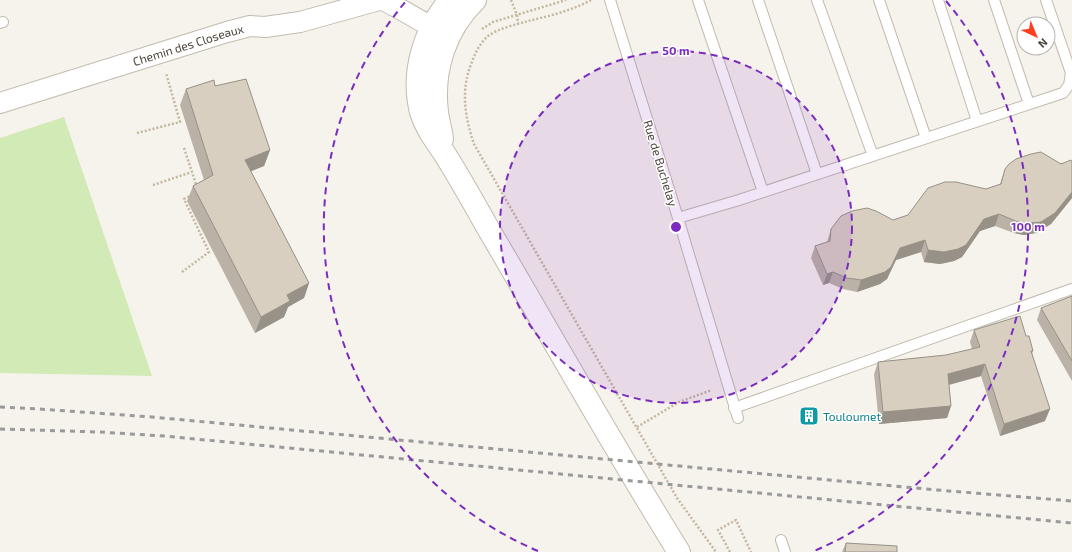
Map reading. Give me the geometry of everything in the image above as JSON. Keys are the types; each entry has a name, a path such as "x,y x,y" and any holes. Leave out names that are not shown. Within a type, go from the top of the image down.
{"street":[{"name":"Chemin des Closeaux","path":"0,103 227,32 250,26 264,27 300,22 379,0"},
{"path":"383,0 440,31"},
{"path":"450,0 440,31 442,53 437,72 436,91 437,112 446,156 619,453 680,552"},
{"path":"440,31 462,15 475,0"}],"lane":[{"name":"Rue de Buchelay","path":"610,0 738,418"},
{"path":"698,0 763,192"},
{"path":"758,0 817,174"},
{"path":"817,0 873,156"},
{"path":"879,0 926,138"},
{"path":"938,0 977,121"},
{"path":"994,0 1029,104"},
{"path":"678,218 763,192 1063,93 1069,85 1070,73 1046,0"},
{"path":"734,408 1072,289"},
{"path":"782,540 785,552"}],"path":[{"path":"511,0 517,14 518,24"},
{"path":"480,30 494,22 566,0"},
{"path":"591,0 581,6 518,24 497,31 488,36 480,45 473,57 467,78 464,100 467,124 474,144 581,332 638,427 677,498 716,552"},
{"path":"138,133 180,122 160,53"},
{"path":"184,148 199,192"},
{"path":"153,185 192,172"},
{"path":"182,272 210,252 184,199 194,194"},
{"path":"638,427 679,402 728,384"},
{"path":"730,552 718,530 736,520 751,552"}],"green space":[{"path":"64,117 152,376 0,373 0,138"}],"building":[{"path":"246,79 270,150 245,160 309,283 287,295 290,301 261,317 193,186 213,175 186,89 214,80 215,86"},
{"path":"1041,152 1061,164 1071,160 1072,192 1055,213 1041,222 1018,222 999,214 984,219 966,245 958,249 944,252 928,250 925,240 900,248 891,267 885,272 861,280 847,278 833,272 827,274 815,246 830,241 831,229 841,216 852,211 867,208 893,220 908,215 928,188 945,182 956,182 986,189 1001,184 1005,169 1016,159"},
{"path":"1072,296 1072,361 1041,308"},
{"path":"1020,316 1026,336 1029,336 1033,351 1031,351 1050,409 1004,424 985,364 948,374 951,406 883,412 878,362 946,355 980,347 974,330"},
{"path":"846,543 897,546 897,552 845,552"}],"railway":[{"path":"0,407 152,417 937,490 1072,501"},
{"path":"0,429 99,432 164,436 1072,523"}],"place":[{"name":"Touloumet","path":"809,416"}]}
